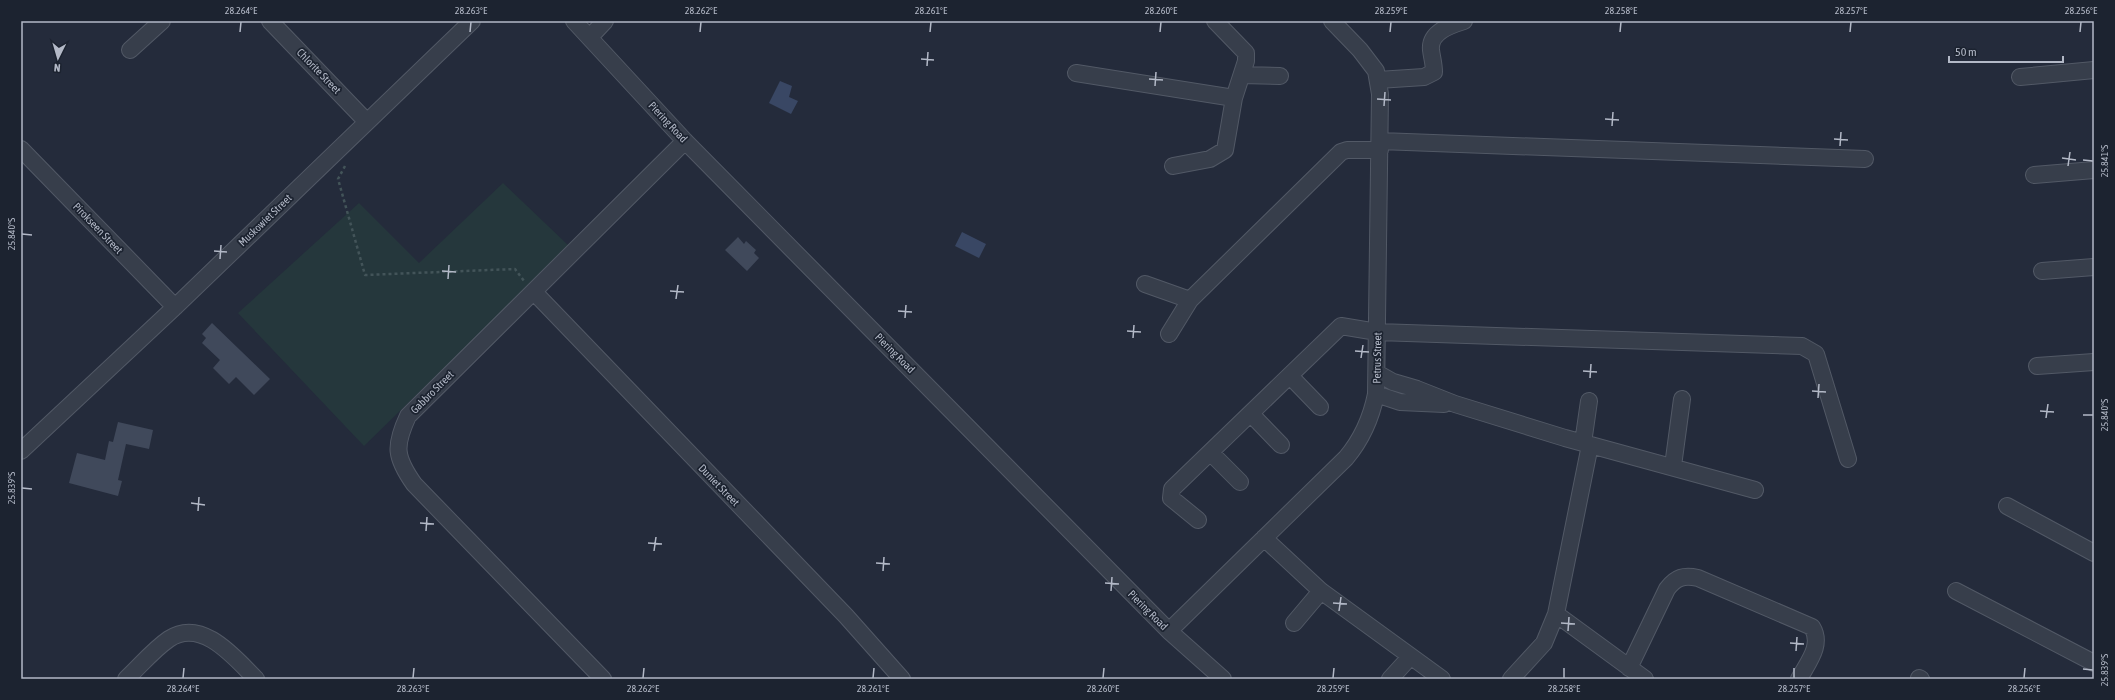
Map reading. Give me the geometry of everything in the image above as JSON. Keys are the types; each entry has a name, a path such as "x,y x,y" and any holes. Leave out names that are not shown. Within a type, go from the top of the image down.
{"street":[{"path":"130,50 162,21"},
{"name":"Chlorite Street","path":"270,21 367,122"},
{"name":"Muskowiet Street","path":"21,451 175,307 472,21"},
{"name":"Piering Road","path":"574,21 685,141 1169,631 1223,679"},
{"path":"590,37 605,21"},
{"path":"1173,166 1210,160 1225,150 1234,98 1246,61 1246,52 1215,21"},
{"name":"Petrus Street","path":"1169,631 1346,458 1358,444 1372,413 1376,394 1380,94 1376,71 1364,55 1332,21"},
{"path":"1378,80 1424,77 1434,72 1434,61 1431,49 1434,36 1449,26 1464,21"},
{"path":"2020,77 2094,70"},
{"path":"1076,73 1234,98"},
{"path":"1242,75 1280,76"},
{"name":"Gabbro Street","path":"603,679 414,484 403,468 397,451 399,434 408,416 685,141"},
{"path":"1168,334 1190,300 1341,152 1347,150 1380,145 1865,158"},
{"name":"Pirokseen Street","path":"21,149 175,307"},
{"path":"2034,175 2094,170"},
{"path":"2042,271 2094,267"},
{"path":"1145,284 1190,300"},
{"name":"Duniet Street","path":"534,292 846,616 902,679"},
{"path":"1198,520 1171,498 1172,489 1211,453 1339,327 1377,332 1802,346 1816,354 1848,458"},
{"path":"2037,366 2094,362"},
{"path":"1376,373 1393,382 1418,389 1455,404 1586,444 1673,466 1755,490"},
{"path":"1290,376 1320,407"},
{"path":"1376,394 1400,402 1455,404"},
{"path":"1673,466 1682,398"},
{"path":"1511,679 1544,643 1556,614 1586,444 1589,401"},
{"path":"1251,414 1281,445"},
{"path":"1211,453 1240,482"},
{"path":"2007,506 2094,553"},
{"path":"1264,538 1321,591 1442,679"},
{"path":"1629,668 1667,589 1677,579 1690,576 1698,578 1812,627 1816,634 1816,648 1799,679"},
{"path":"1956,590 2094,663"},
{"path":"1294,623 1321,591"},
{"path":"1556,614 1645,679"},
{"path":"126,679 170,639 183,633 195,632 219,644 256,679"},
{"path":"1390,679 1410,657"}],"path":[{"path":"348,160 338,179 365,275 514,269 534,292"}],"shaded area":[{"path":"503,183 569,246 364,446 238,313 359,203 419,263"}],"water":[{"path":"780,81 792,86 789,97 798,101 791,114 769,103"},
{"path":"962,232 986,244 979,258 955,246"}],"building":[{"path":"738,237 744,244 746,241 756,250 754,253 759,258 747,271 725,250"},
{"path":"212,323 270,379 254,395 236,377 229,384 213,368 220,360 202,343 206,338 202,334"},
{"path":"118,422 153,430 149,449 126,444 118,480 122,481 118,496 69,483 77,453 105,460 109,441 113,442"}]}
